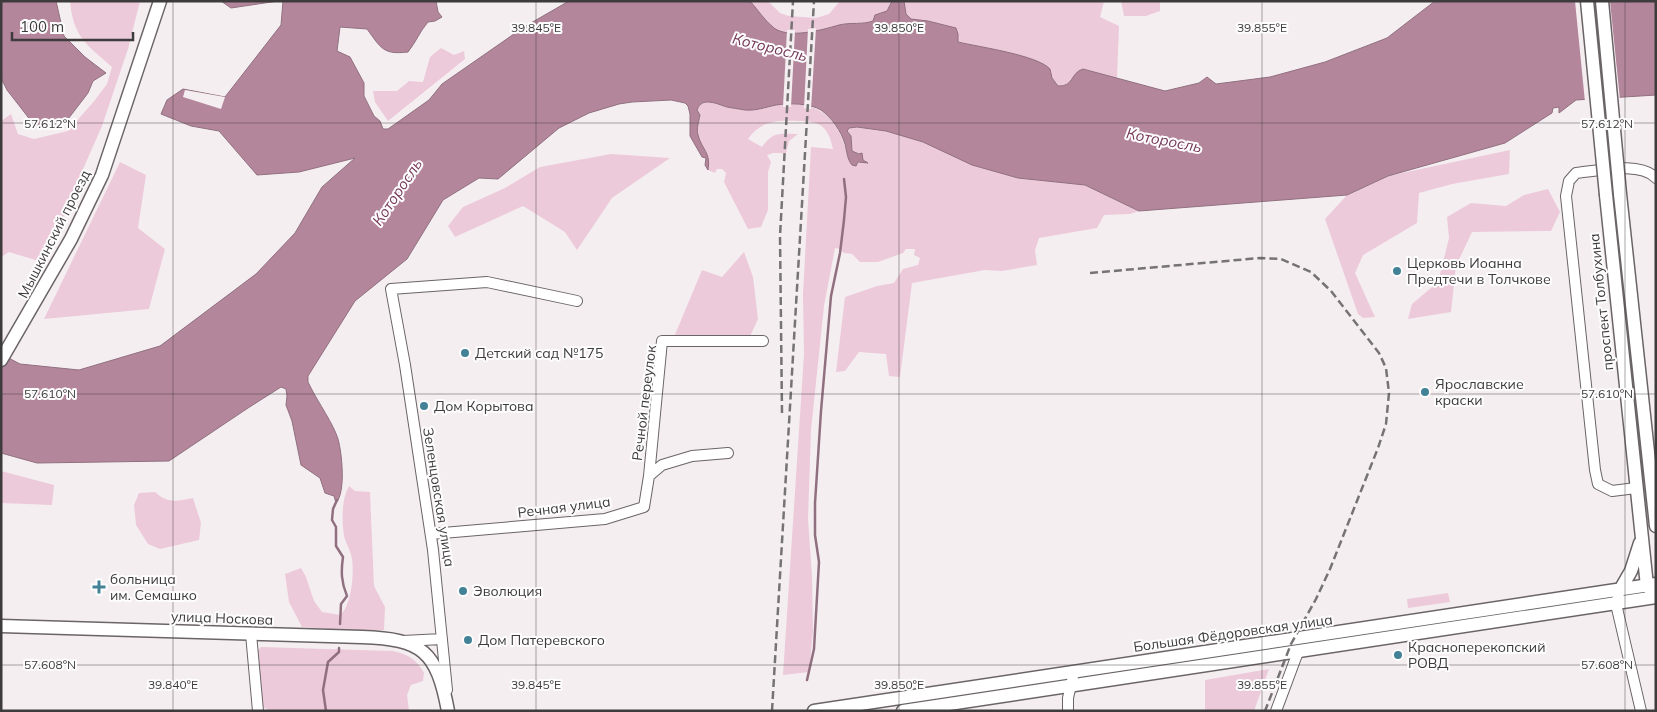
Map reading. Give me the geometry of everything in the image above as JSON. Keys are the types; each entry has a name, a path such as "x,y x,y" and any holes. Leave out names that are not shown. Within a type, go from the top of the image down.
{"main road":[{"name":"Мышкинский проезд","path":"1,360 71,239 102,175 160,1"},
{"name":"проспект Толбухина","path":"1587,1 1641,535 1651,585"},
{"path":"1602,1 1620,194 1654,480 1656,526"},
{"path":"1620,590 1631,571 1641,535"},
{"path":"1651,585 1656,597"},
{"name":"Большая Фёдоровская улица","path":"814,711 1651,585"},
{"name":"Большая Фёдоровская улица","path":"903,711 1656,597"},
{"name":"улица Носкова","path":"1,626 369,637 402,641"},
{"name":"Зеленцовская улица","path":"402,641 417,647 439,664 449,711"}],"street":[{"path":"1636,488 1612,491 1598,484 1566,196 1569,181 1576,173 1632,168 1651,173 1656,178"},
{"name":"Зеленцовская улица","path":"439,664 442,638 431,534 405,365 391,289 486,282 578,301"},
{"name":"Речной переулок","path":"649,476 662,341 763,341"},
{"path":"649,476 662,465 692,456 728,453"},
{"name":"Речная улица","path":"431,534 605,518 644,507 649,476"},
{"path":"1620,590 1616,604 1641,711"},
{"path":"251,634 258,711"},
{"name":"улица Носкова","path":"402,641 442,638"},
{"path":"1276,711 1298,652"},
{"path":"1068,711 1074,672"}],"shaded area":[{"path":"70,1 140,1 128,49 102,126 72,194 60,229 42,262 9,252 1,257 1,121 11,114 18,134 34,139 68,131 107,84 112,67 89,46 78,32 74,23"},
{"path":"750,1 768,1 780,13 789,16 816,18 829,14 840,1 892,1 887,11 875,15 873,21 843,24 815,31 788,33 774,28"},
{"path":"904,1 1104,1 1100,17 1119,26 1117,78 1083,69 1076,73 1070,82 1063,86 1058,86 1052,78 1050,69 1043,64 1021,56 958,42 956,28 911,19 906,14"},
{"path":"1121,1 1160,1 1160,11 1146,16 1124,16"},
{"path":"441,48 454,55 464,51 465,59 388,121 375,102 373,91 397,91 409,81 423,82 430,57"},
{"path":"710,102 742,110 781,104 809,106 828,117 835,125 841,136 849,161 856,164 866,161 863,160 862,155 852,151 851,136 847,131 849,128 857,127 886,131 923,142 1018,178 1085,185 1139,211 1130,214 1104,215 1097,228 1039,238 1035,250 1037,265 1002,271 985,270 912,283 900,377 889,376 886,354 859,352 845,371 836,372 845,297 877,286 894,283 903,269 918,265 920,258 914,255 915,249 906,249 903,253 878,262 860,262 852,254 844,253 840,249 835,248 824,306 811,430 808,519 813,631 809,672 783,675 804,354 803,294 811,147 833,149 827,132 820,125 811,122 776,122 758,128 748,139 762,147 770,138 777,134 798,134 789,141 786,153 767,155 771,162 768,172 768,210 761,227 748,229 724,182 726,173 722,169 717,169 715,173 708,170 707,155 697,133 700,115 697,110 702,104"},
{"path":"1510,150 1509,174 1452,184 1419,193 1417,223 1363,255 1355,273 1375,317 1363,318 1358,314 1325,219 1347,195 1388,176"},
{"path":"611,154 670,158 612,198 577,250 565,232 523,206 455,237 448,226 463,207 505,188 540,167"},
{"path":"120,162 146,175 138,228 165,249 149,309 44,319"},
{"path":"1548,189 1560,212 1551,231 1472,232 1456,266 1451,312 1408,319 1412,304 1438,282 1449,238 1447,217 1471,203 1506,206 1524,195"},
{"path":"744,252 753,277 758,319 746,345 674,337 702,270 722,277"},
{"path":"1,471 54,485 52,505 1,503"},
{"path":"349,486 355,491 370,492 374,586 385,607 384,630 353,631 302,627 289,602 285,574 301,568 314,601 322,612 340,615 350,597 353,565 351,553 344,536 343,517 343,504"},
{"path":"155,492 169,500 177,501 193,498 201,523 199,540 160,549 148,544 136,525 134,505 139,493"},
{"path":"1448,593 1450,602 1408,608 1407,599"},
{"path":"1288,645 1286,649 1087,678 1086,675"},
{"path":"261,647 393,651 408,656 418,664 424,673 423,681 411,685 407,695 409,711 270,711 260,705 257,651"},
{"path":"1269,669 1254,711 1205,711 1205,680"},
{"path":"1063,679 1064,682 932,701 932,698"}],"water":[{"path":"1,1 56,1 64,36 85,57 106,73 93,81 88,93 65,123 35,126 7,90 1,78"},
{"path":"221,1 278,1 231,8"},
{"name":"Которосль","path":"283,1 436,1 438,12 442,17 428,22 408,52 400,53 383,49 367,29 340,27 337,51 350,57 364,83 364,96 383,129 388,129 429,100 442,84 524,27 569,1 750,1 774,28 788,33 797,33 843,24 873,21 875,15 887,11 892,1 904,1 906,14 911,19 956,28 958,42 1021,56 1043,64 1050,69 1052,78 1058,86 1063,86 1070,82 1076,73 1083,69 1165,91 1199,83 1207,77 1216,84 1270,77 1325,62 1387,38 1435,1 1656,1 1656,95 1576,100 1559,113 1559,107 1553,108 1552,113 1505,143 1388,176 1347,195 1139,211 1085,185 1018,178 972,165 923,142 886,131 857,127 849,128 847,131 851,136 852,151 859,154 862,153 863,160 868,163 858,162 856,166 852,165 839,130 832,121 821,110 799,104 781,104 745,110 710,102 702,103 697,110 700,115 697,133 707,155 708,170 705,165 706,158 702,157 690,136 690,114 685,103 671,100 619,104 589,113 559,128 498,179 479,178 443,200 407,259 355,301 308,376 308,382 338,439 342,463 342,482 339,498 336,503 334,496 325,493 320,478 301,465 292,421 286,405 286,389 281,387 169,461 37,463 1,453 1,354 20,364 79,370 160,346 256,274 295,233 322,187 355,158 299,172 257,175 219,131 191,126 161,114 167,100 183,89 225,97 281,25"}],"pier":[{"path":"1575,1 1610,1 1620,100 1585,102"},
{"path":"816,28 811,109 804,108 808,29"},
{"path":"787,30 795,30 791,107 783,107"},
{"path":"185,90 225,97 221,109 183,97"}],"waterway":[{"path":"807,680 814,649 819,562 815,535 815,503 821,411 831,296 840,253 844,220 846,197 844,179"},
{"path":"337,500 333,509 332,520 336,527 336,546 343,557 342,576 347,596 341,604 340,624"},
{"path":"326,711 323,690 328,662 339,652 339,648"}],"railway":[{"path":"782,413 780,236 793,1"},
{"path":"772,711 814,1"},
{"path":"1090,273 1260,258 1281,259 1311,272 1331,291 1379,353 1386,368 1389,393 1386,424 1378,448 1330,569 1291,644 1265,711"}],"place":[{"name":"Церковь Иоанна Предтечи в Толчкове","path":"1397,271"},
{"name":"Детский сад №175","path":"465,353"},
{"name":"Ярославские краски","path":"1425,392"},
{"name":"Дом Корытова","path":"424,406"},
{"name":"больница им. Семашко","path":"99,587"},
{"name":"Эволюция","path":"463,591"},
{"name":"Дом Патеревского","path":"468,640"},
{"name":"Красноперекопский РОВД","path":"1398,655"}]}
